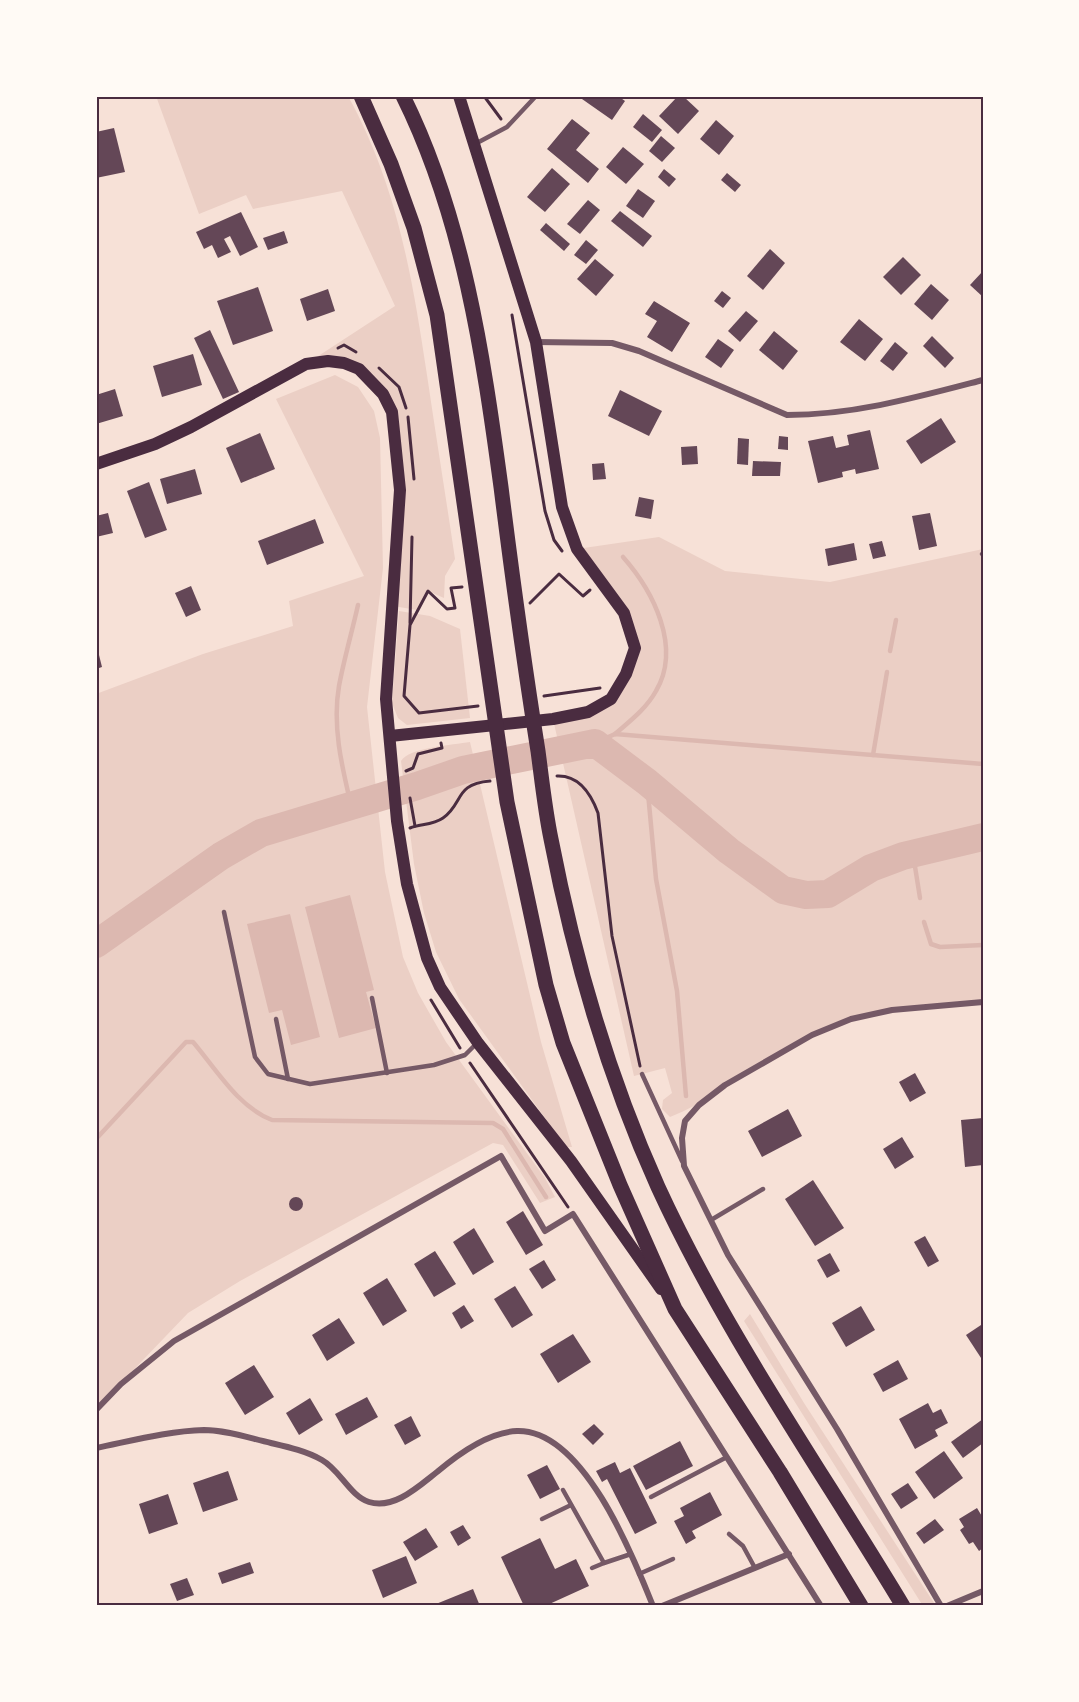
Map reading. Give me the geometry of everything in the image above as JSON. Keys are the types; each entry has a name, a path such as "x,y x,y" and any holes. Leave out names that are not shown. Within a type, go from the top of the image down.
{"highway":[{"path":"362,96 391,164 414,228 437,315 507,802 543,975 563,1043 620,1185 675,1309 780,1472 861,1606"},
{"path":"403,96 433,165 470,290 494,435 550,837 576,950 604,1048 658,1187 730,1323 903,1606"}],"main road":[{"path":"390,736 553,719 588,712 610,699 626,674 635,648 624,613 577,549 562,507 536,342 459,96"},
{"path":"96,465 155,444 191,427 306,364 328,361 344,363 359,369 383,394 392,412 399,466 398,532 387,676 391,768 407,884 427,958 440,987 478,1043 571,1161 675,1309"}],"street":[{"path":"536,342 612,343 639,351 787,415 811,415 891,404 983,380"},
{"path":"941,1606 837,1429 728,1255 684,1166 682,1137 685,1121 699,1105 776,1054 850,1019 892,1010 983,1002"},
{"path":"96,1410 121,1384 174,1341 501,1156 545,1231 573,1214 821,1606"},
{"path":"96,1448 184,1432 226,1432 297,1450 322,1460 336,1470 360,1497 368,1502 382,1504 407,1494 476,1446 505,1433 525,1432 550,1441 577,1464 601,1499 631,1554 653,1606"},
{"path":"662,1606 789,1554"},
{"path":"947,1606 983,1591"}],"lane":[{"path":"475,144 507,127 536,96"},
{"path":"224,912 255,1057 268,1074 310,1084 387,1073 434,1065 465,1055 478,1043"},
{"path":"372,998 387,1073"},
{"path":"276,1019 288,1079"},
{"path":"642,1074 684,1166"},
{"path":"711,1220 763,1189"},
{"path":"651,1497 727,1457"},
{"path":"563,1490 604,1563"},
{"path":"542,1519 571,1505"},
{"path":"729,1534 743,1546 755,1568"},
{"path":"592,1568 631,1554"},
{"path":"639,1574 673,1559"}],"path":[{"path":"484,96 507,127"},
{"path":"529,604 559,574 583,596 591,590"},
{"path":"417,610 428,591 447,609 455,608 451,588"},
{"path":"413,819 415,826"}],"shaded area":[{"path":"156,96 348,96 365,129 391,197 415,302 455,559 445,576 444,598 428,591 417,610 393,606 399,466 392,412 359,369 306,364 395,306 342,191 253,209 246,195 199,214"},
{"path":"335,375 358,387 374,411 380,438 383,568 367,707 385,872 403,957 418,993 446,1042 545,1178 555,1197 540,1203 503,1145 493,1143 240,1281 188,1313 96,1409 96,694 203,654 293,626 289,601 364,576 276,399"},
{"path":"659,537 725,571 830,582 983,549 983,1002 883,1011 851,1019 827,1028 781,1052 716,1094 670,1117 662,1109 663,1100 672,1093 665,1068 634,1076 553,719 611,699 635,648 624,613 577,549"},
{"path":"399,611 430,616 460,629 470,718 407,725 398,718 392,703"},
{"path":"470,742 541,1042 572,1147 566,1147 459,999 436,952 424,913 414,864 401,761 406,756 422,750"},
{"path":"350,895 374,990 366,992 376,1028 339,1038 305,907"},
{"path":"290,914 320,1037 291,1045 282,1010 269,1013 247,924"},
{"path":"750,1314 804,1403 936,1606 923,1606 744,1321"}],"building":[{"path":"584,96 618,96 625,101 612,120 582,99"},
{"path":"678,96 683,96 699,111 678,134 659,116"},
{"path":"643,114 662,130 652,142 633,127"},
{"path":"572,119 590,133 576,150 599,169 588,183 547,149"},
{"path":"716,120 734,136 719,155 700,139"},
{"path":"114,128 125,172 96,178 96,132"},
{"path":"661,136 675,148 662,162 649,151"},
{"path":"623,147 644,164 626,184 606,167"},
{"path":"552,168 570,184 545,212 527,197"},
{"path":"664,169 676,179 669,187 658,177"},
{"path":"727,173 741,185 735,192 721,180"},
{"path":"638,189 655,201 643,218 626,206"},
{"path":"588,200 600,210 580,234 567,224"},
{"path":"620,211 652,236 643,247 611,221"},
{"path":"241,212 258,247 240,256 230,236 224,239 231,252 218,258 212,245 204,249 196,232"},
{"path":"546,223 570,244 564,251 540,230"},
{"path":"284,231 288,243 268,250 263,238"},
{"path":"586,240 598,250 586,264 574,255"},
{"path":"770,249 785,263 763,290 747,276"},
{"path":"903,257 921,275 901,295 883,277"},
{"path":"595,259 614,275 596,296 577,279"},
{"path":"983,271 983,297 970,285"},
{"path":"931,284 949,300 932,320 914,304"},
{"path":"258,287 273,331 233,345 217,301"},
{"path":"328,289 335,311 307,321 300,299"},
{"path":"722,291 731,298 723,308 714,301"},
{"path":"654,301 690,323 672,352 647,337 657,321 645,314"},
{"path":"746,311 758,321 740,342 728,331"},
{"path":"859,319 883,339 865,361 840,342"},
{"path":"210,330 239,392 223,399 194,338"},
{"path":"774,331 798,351 783,370 759,350"},
{"path":"932,336 954,358 945,368 923,346"},
{"path":"718,339 734,350 721,368 705,357"},
{"path":"895,342 908,353 893,371 880,361"},
{"path":"193,354 202,385 162,397 153,366"},
{"path":"115,389 123,416 96,424 96,395"},
{"path":"620,390 662,411 649,436 608,416"},
{"path":"941,418 956,442 921,464 906,441"},
{"path":"870,430 879,469 856,474 855,469 842,472 843,477 818,483 808,441 833,436 836,448 849,445 847,435"},
{"path":"260,433 275,469 241,483 226,448"},
{"path":"779,436 788,437 788,450 778,449"},
{"path":"738,438 749,439 748,465 737,464"},
{"path":"697,446 698,464 682,465 681,447"},
{"path":"753,461 781,462 780,476 752,476"},
{"path":"604,463 606,479 593,480 592,464"},
{"path":"195,469 202,494 167,504 160,479"},
{"path":"149,482 167,530 145,538 127,491"},
{"path":"639,497 654,500 651,519 635,516"},
{"path":"108,513 113,533 96,537 96,516"},
{"path":"930,513 937,546 919,550 912,516"},
{"path":"315,519 324,543 267,565 258,541"},
{"path":"882,541 886,556 873,559 869,544"},
{"path":"854,543 857,560 828,566 825,549"},
{"path":"191,586 201,610 186,617 175,593"},
{"path":"96,643 102,667 96,669"},
{"path":"915,1073 926,1093 910,1102 899,1082"},
{"path":"788,1109 802,1136 762,1157 748,1131"},
{"path":"983,1118 983,1165 965,1167 961,1120"},
{"path":"902,1137 914,1157 895,1169 883,1149"},
{"path":"813,1180 844,1228 815,1246 785,1199"},
{"path":"296,1197 301,1199 303,1204 301,1209 296,1211 291,1209 289,1204 291,1199"},
{"path":"523,1211 543,1245 526,1255 506,1222"},
{"path":"474,1228 494,1262 473,1275 453,1242"},
{"path":"925,1236 939,1261 928,1267 914,1242"},
{"path":"435,1251 456,1284 434,1297 414,1264"},
{"path":"830,1253 840,1271 827,1278 817,1260"},
{"path":"544,1260 556,1280 542,1289 529,1269"},
{"path":"387,1278 407,1311 383,1326 363,1293"},
{"path":"515,1286 533,1315 512,1328 494,1299"},
{"path":"464,1305 474,1321 461,1329 452,1313"},
{"path":"861,1306 875,1330 846,1347 832,1323"},
{"path":"339,1318 355,1343 327,1361 312,1335"},
{"path":"981,1325 983,1327 983,1361 966,1335"},
{"path":"573,1334 591,1362 558,1383 540,1354"},
{"path":"898,1360 908,1379 883,1392 873,1374"},
{"path":"254,1365 274,1397 245,1415 225,1383"},
{"path":"367,1397 378,1417 346,1435 335,1414"},
{"path":"310,1398 323,1420 299,1435 286,1413"},
{"path":"928,1403 933,1413 941,1409 948,1423 935,1430 938,1436 915,1449 899,1419"},
{"path":"411,1416 421,1436 405,1445 394,1425"},
{"path":"983,1419 983,1443 963,1458 951,1442"},
{"path":"594,1424 604,1434 593,1445 582,1434"},
{"path":"680,1441 693,1466 646,1490 633,1466"},
{"path":"944,1451 963,1478 934,1499 915,1472"},
{"path":"615,1462 620,1473 630,1468 657,1523 635,1534 607,1479 602,1482 596,1471"},
{"path":"547,1465 560,1489 540,1499 527,1475"},
{"path":"228,1471 238,1500 203,1512 193,1483"},
{"path":"908,1483 918,1498 901,1509 891,1494"},
{"path":"710,1492 722,1515 692,1531 696,1538 686,1544 674,1521 684,1516 680,1508"},
{"path":"168,1494 178,1524 149,1534 139,1504"},
{"path":"977,1508 983,1518 983,1548 979,1551 973,1542 969,1544 960,1530 964,1527 959,1519"},
{"path":"935,1519 944,1530 924,1544 916,1533"},
{"path":"463,1525 471,1538 458,1546 450,1532"},
{"path":"426,1528 438,1547 415,1561 403,1542"},
{"path":"540,1538 555,1569 576,1559 589,1586 545,1606 524,1606 501,1557"},
{"path":"406,1556 417,1583 383,1598 372,1570"},
{"path":"250,1562 254,1573 222,1584 218,1573"},
{"path":"187,1578 194,1595 177,1601 170,1584"},
{"path":"473,1589 480,1606 431,1606"}],"waterway":[{"path":"615,734 637,714 656,691 663,674 666,656 665,638 653,603 623,557"},
{"path":"351,805 339,746 337,701 358,605"},
{"path":"890,651 896,620"},
{"path":"873,755 887,672"},
{"path":"595,743 615,734 983,764"},
{"path":"96,944 221,856 261,833 463,770 595,743 647,782 729,851 783,890 806,895 828,894 871,868 903,856 983,837"},
{"path":"647,782 656,879 677,991 686,1096"},
{"path":"913,854 920,898"},
{"path":"924,922 931,944 940,947 983,945"},
{"path":"96,1139 186,1042 193,1042 238,1097 272,1120 493,1123 503,1129 546,1197"}]}
